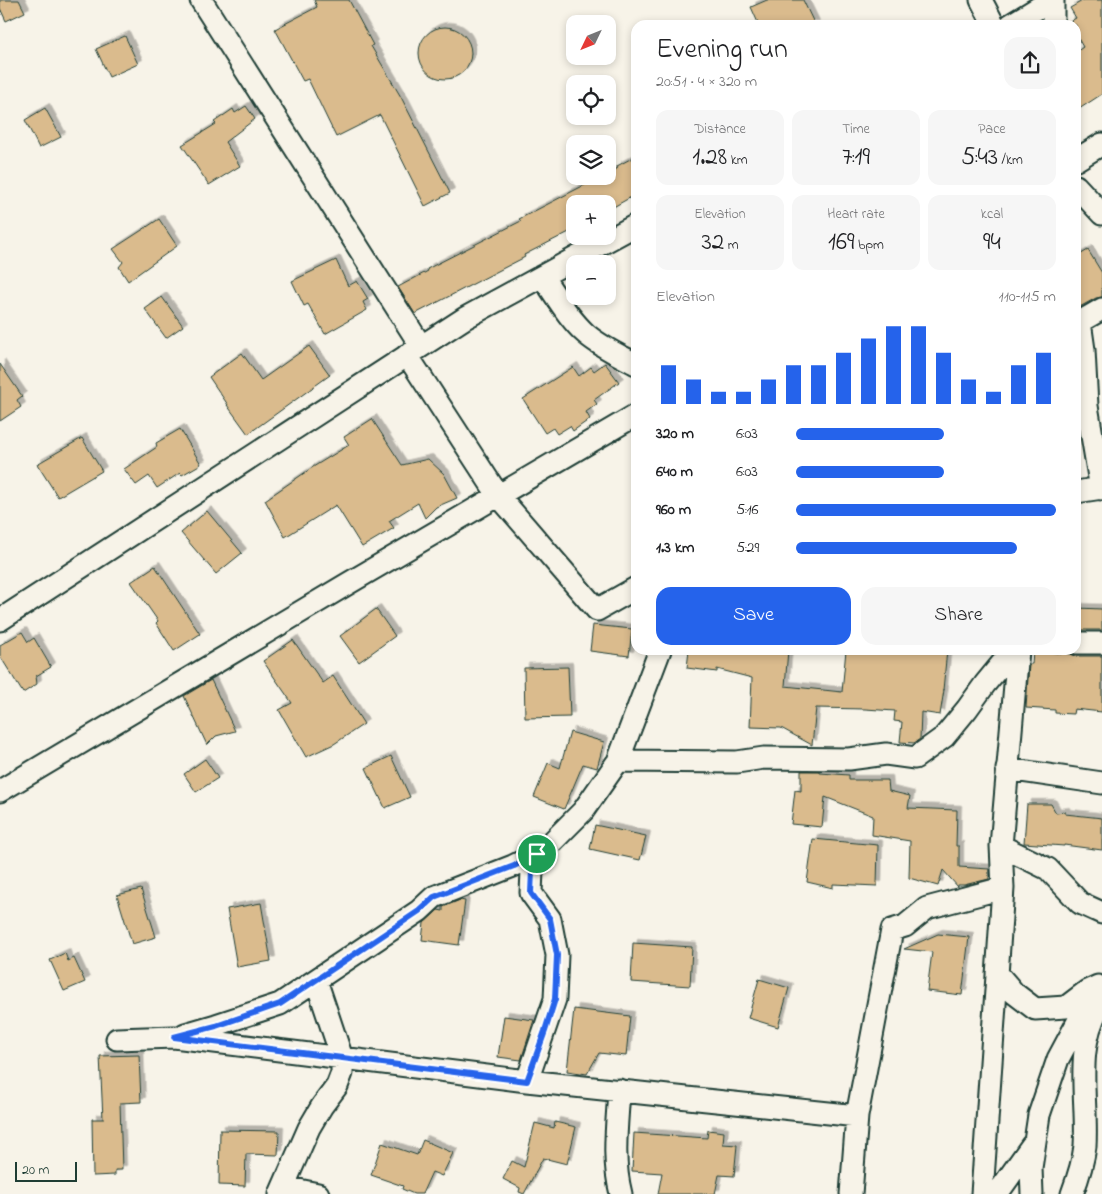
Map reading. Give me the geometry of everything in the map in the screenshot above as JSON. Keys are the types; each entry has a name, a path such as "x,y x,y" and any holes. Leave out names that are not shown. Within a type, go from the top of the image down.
{"street":[{"path":"201,0 414,350 498,496 597,610 631,591"},
{"path":"981,0 991,20"},
{"path":"1018,20 1052,0 1053,20"},
{"path":"1081,157 1102,144"},
{"path":"1081,191 1102,214"},
{"path":"0,620 465,318 631,228"},
{"path":"542,276 574,322 586,334 601,345 631,361"},
{"path":"1081,321 1102,309"},
{"path":"1081,336 1084,350 1087,406 1102,488 1081,491"},
{"path":"0,791 631,418"},
{"path":"1081,643 1102,643"},
{"path":"174,1037 216,1026 280,1004 419,911 434,897 514,866 537,854 583,811 618,761 658,655"},
{"path":"618,761 737,762 764,758 849,759 886,754 916,758 944,737 1009,655"},
{"path":"982,1194 1002,888 1001,846 1018,655"},
{"path":"1008,769 1102,783"},
{"path":"1001,846 1048,868 1080,903 1102,913"},
{"path":"527,1081 555,999 556,981 557,955 550,919 531,893 532,871 537,854"},
{"path":"851,1194 857,1116 892,930 905,926 927,908 1002,888"},
{"path":"997,973 1014,993 1036,1009 1066,1007 1087,991 1102,984"},
{"path":"316,980 342,1058 342,1073 338,1086 322,1106 309,1128 282,1190 318,1194"},
{"path":"1032,1194 1031,1168 1039,1115 1058,1059 1082,1014 1102,994"},
{"path":"1072,1194 1083,1165 1085,1144 1083,1071 1086,1043 1095,1014 1102,1002"},
{"path":"117,1039 174,1037 527,1081 857,1116"},
{"path":"620,1090 615,1148 617,1178 621,1194"},
{"path":"997,1194 1035,1140"}],"building":[{"path":"0,0 19,0 25,12 6,21 0,8"},
{"path":"314,0 349,0 373,45 371,46 401,97 450,193 425,206 380,115 336,137 308,79 303,81 275,29 317,7"},
{"path":"767,0 803,0 813,20 757,20 751,7"},
{"path":"1084,0 1102,0 1102,94 1081,108 1081,48 1083,47 1081,44 1081,20 1072,20 1076,18 1070,8"},
{"path":"445,27 455,29 463,35 469,43 471,53 469,63 463,71 455,77 445,79 435,77 427,71 421,63 419,53 421,43 427,35 435,29"},
{"path":"125,36 138,64 109,77 96,49"},
{"path":"246,106 255,119 225,142 240,166 209,185 182,145 216,124 214,122 233,109 235,113"},
{"path":"45,108 61,137 39,148 25,120"},
{"path":"631,159 631,197 616,206 616,195 566,195 566,234 524,255 525,257 415,314 398,287 428,271 427,269 521,221 519,219 585,185 616,185 616,169 618,168 617,166"},
{"path":"159,219 177,246 128,281 119,267 123,262 113,249"},
{"path":"1088,250 1102,273 1102,297 1096,298 1081,306 1081,254"},
{"path":"336,260 348,286 357,281 368,299 363,302 367,310 325,334 308,304 304,306 292,281"},
{"path":"162,297 183,326 166,338 145,309"},
{"path":"309,346 330,375 248,434 209,377 242,353 261,380"},
{"path":"605,363 619,382 594,400 597,404 586,412 590,419 573,431 570,426 557,434 553,428 545,433 523,399 573,367 579,376 591,367 594,371"},
{"path":"0,364 22,396 17,400 21,407 0,421"},
{"path":"372,419 402,465 428,459 444,474 457,498 436,507 425,518 418,503 389,521 394,528 362,547 336,505 285,537 265,500 349,445 344,437"},
{"path":"180,429 201,464 182,475 180,473 157,488 149,476 136,485 124,469 157,447 156,443"},
{"path":"82,438 102,471 58,497 37,464"},
{"path":"207,511 242,553 216,574 181,533"},
{"path":"155,566 200,634 174,651 156,623 158,621 131,582"},
{"path":"1081,608 1102,609 1102,630 1081,630"},
{"path":"376,609 395,636 359,662 340,636"},
{"path":"593,625 631,629 629,656 590,651"},
{"path":"22,632 28,642 34,638 51,667 36,676 37,684 23,693 0,656 0,645"},
{"path":"293,640 323,683 333,676 364,724 334,744 306,757 279,710 292,703 263,661"},
{"path":"688,655 788,655 785,686 842,692 846,655 946,655 940,715 921,712 920,739 914,743 900,742 902,722 894,721 895,711 816,708 812,745 781,728 750,727 752,678 717,669 717,672 687,668"},
{"path":"1033,655 1102,656 1102,712 1074,709 1073,714 1055,713 1055,710 1026,708 1029,664 1032,664"},
{"path":"568,667 570,717 525,718 524,668"},
{"path":"211,680 235,731 216,736 207,745 184,696"},
{"path":"570,732 604,742 597,768 583,764 564,809 534,797 548,763 560,768"},
{"path":"391,756 410,797 385,808 366,768"},
{"path":"205,759 218,778 196,792 184,774"},
{"path":"801,771 820,771 820,773 849,775 849,780 888,780 889,791 910,796 908,808 957,810 956,846 959,846 959,867 989,869 989,879 958,885 958,887 943,870 938,886 909,878 910,841 872,835 873,816 825,797 822,827 791,824 795,790 801,791"},
{"path":"1027,804 1051,804 1056,813 1065,812 1065,814 1102,818 1102,850 1064,845 1024,843"},
{"path":"595,825 646,836 640,860 590,849"},
{"path":"813,839 878,845 877,886 833,884 833,888 807,882"},
{"path":"141,889 156,937 132,944 117,895"},
{"path":"460,900 465,901 459,945 422,940 424,923 438,910 443,911 443,907"},
{"path":"261,903 271,961 237,967 227,909"},
{"path":"938,934 969,937 962,995 927,991 932,952 904,949"},
{"path":"633,943 692,947 690,986 631,982"},
{"path":"65,953 68,961 74,958 85,982 64,991 50,960"},
{"path":"759,979 789,988 778,1027 748,1018"},
{"path":"574,1009 630,1016 626,1056 599,1053 587,1074 567,1071"},
{"path":"504,1016 534,1020 521,1060 498,1057"},
{"path":"139,1055 141,1102 120,1103 122,1170 115,1170 115,1175 93,1176 92,1119 103,1119 100,1056"},
{"path":"555,1122 576,1127 567,1164 543,1158 524,1194 519,1192 520,1188 503,1179 512,1161 524,1167 535,1123 554,1128"},
{"path":"220,1130 279,1131 278,1155 246,1154 245,1186 219,1185"},
{"path":"708,1130 724,1132 723,1144 737,1145 734,1176 719,1175 715,1194 658,1194 662,1173 632,1171 634,1133 707,1138"},
{"path":"423,1140 453,1153 442,1176 432,1172 422,1194 414,1194 402,1189 403,1186 371,1175 382,1143 417,1155"}],"route":[{"path":"537,854 532,871 531,893 550,919 557,955 555,999 527,1081 174,1037 216,1026 280,1004 419,911 434,897 514,866 537,854"}]}
